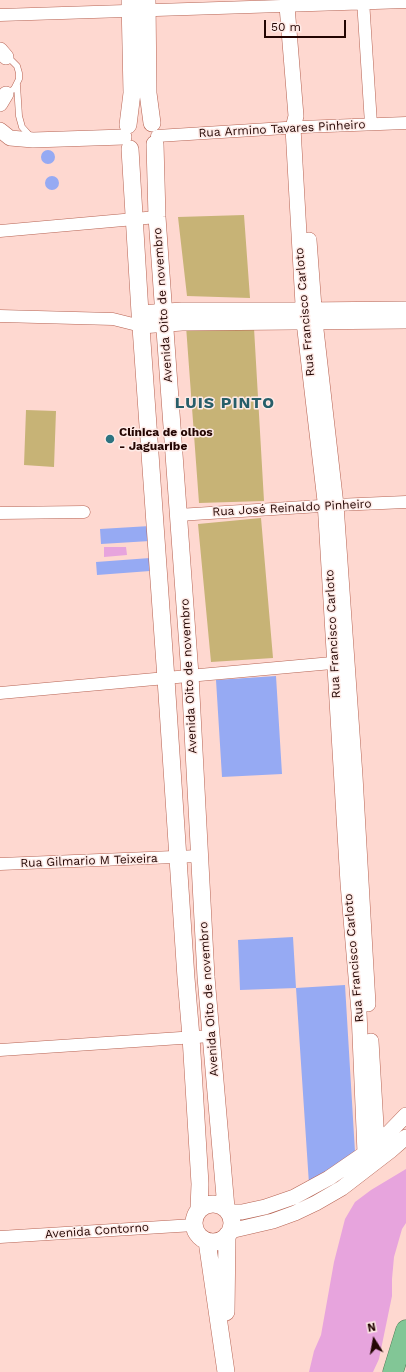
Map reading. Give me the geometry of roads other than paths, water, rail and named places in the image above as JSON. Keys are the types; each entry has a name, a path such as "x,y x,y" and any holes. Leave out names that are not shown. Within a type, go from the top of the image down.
{"highway":[{"path":"393,1372 406,1330"}],"main road":[{"name":"Avenida Oito de novembro","path":"139,5 148,93 155,134 164,317 190,675 206,977 227,1210"},
{"name":"Avenida Oito de novembro","path":"139,5 127,137 135,219 177,858 191,1037 200,1184 196,1217"},
{"path":"137,119 142,119 155,134 152,148 141,152 127,137 137,119"},
{"path":"156,538 180,535"},
{"path":"173,789 196,787"},
{"path":"186,978 206,977"},
{"path":"226,1369 229,1233 232,1225 232,1218 227,1210 215,1203 204,1206 196,1217 198,1235 207,1241 218,1241 229,1233"},
{"path":"207,1241 226,1369"}],"street":[{"path":"363,1 371,124"},
{"path":"0,15 139,5 287,6 363,1 406,2"},
{"name":"Rua Francisco Carloto","path":"287,6 297,124 309,316 331,505 372,1157"},
{"name":"Rua Armino Tavares Pinheiro","path":"155,134 297,124 406,123"},
{"path":"0,130 10,138 33,140 127,137"},
{"path":"0,231 158,217"},
{"path":"309,316 406,308"},
{"path":"0,316 141,319 164,317 309,316 406,321"},
{"name":"Rua José Reinaldo Pinheiro","path":"178,515 331,505 406,502"},
{"path":"0,513 84,512"},
{"path":"0,693 341,662"},
{"name":"Rua Gilmario M Teixeira","path":"0,864 199,856"},
{"path":"0,1050 211,1036"},
{"path":"229,1233 273,1221 295,1213 342,1188 372,1157 406,1115"},
{"path":"227,1210 242,1212 265,1207 294,1197 372,1157 406,1137"},
{"name":"Avenida Contorno","path":"0,1237 196,1217"}],"lane":[{"path":"2,55 12,61 19,73 19,79 6,94 19,116 22,127 33,140"}],"place":[{"name":"Clínica de olhos - Jaguaribe","path":"110,439"}],"district":[{"name":"LUIS PINTO","path":"225,403"}]}
